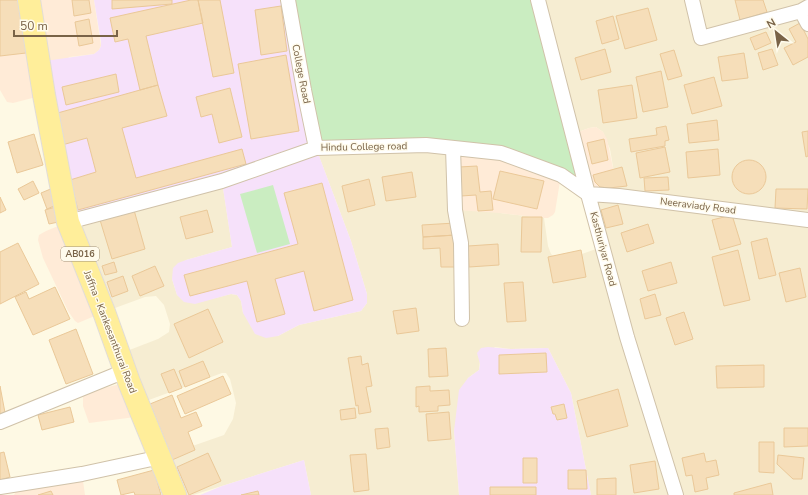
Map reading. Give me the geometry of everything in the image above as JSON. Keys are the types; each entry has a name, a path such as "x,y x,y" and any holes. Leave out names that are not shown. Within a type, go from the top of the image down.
{"main road":[{"name":"Jaffna - Kankesanthurai Road","path":"29,0 43,89 68,222 104,312 125,371 161,457 175,495"}],"street":[{"name":"College Road","path":"288,0 316,148"},
{"name":"Kasthuriyar Road","path":"538,0 627,337 676,495"},
{"path":"692,0 701,38 805,9 808,24"},
{"name":"Hindu College road","path":"68,222 222,181 316,148 426,145 501,153 561,175 588,194"},
{"path":"453,148 455,210 461,244 462,319"},
{"name":"Neeraviady Road","path":"588,194 618,196 808,220"},
{"path":"0,422 125,371"},
{"path":"0,487 82,474 161,457"}],"shaded area":[{"path":"0,0 94,0 101,46 94,54 69,57 44,95 13,103 7,102 0,90"},
{"path":"94,0 288,0 316,148 351,241 367,294 367,303 361,311 299,325 278,336 266,338 255,334 243,313 241,301 237,295 231,294 195,304 184,302 177,295 172,279 173,268 178,263 186,260 232,247 222,182 68,222 38,62 94,54 99,50 101,42"},
{"path":"538,0 808,0 808,495 591,495 571,393 548,348 511,349 495,347 480,360 479,370 468,378 454,431 459,495 311,495 304,460 193,495 175,495 161,457 224,435 233,419 236,403 230,379 226,373 222,373 138,404 119,354 158,339 169,332 170,324 164,305 156,296 145,297 104,312 68,222 222,181 232,247 186,260 172,279 177,295 195,303 231,294 237,295 241,301 243,313 278,336 299,325 361,311 367,303 367,294 351,241 316,148 453,148 500,213 544,218 548,246 551,254 557,259 579,255 602,247 588,194 618,196 610,149 603,132 596,127 573,134"},
{"path":"596,127 603,132 607,139 619,196 588,194 573,134"},
{"path":"453,148 561,175 555,212 548,218 544,218 455,210"},
{"path":"68,222 104,312 78,323 68,311 43,258 38,240 39,235"},
{"path":"488,347 511,349 548,348 571,393 591,495 459,495 454,431 459,390 468,378 479,370 480,364 477,353 481,348"},
{"path":"129,382 143,416 89,423 83,406 83,393"},
{"path":"304,460 311,495 200,495 222,486"},
{"path":"82,474 85,495 14,495 20,484"}],"green space":[{"path":"288,0 538,0 588,194 501,153 316,148"},
{"path":"273,185 290,244 257,253 240,194"}],"building":[{"path":"0,0 21,0 26,53 0,56"},
{"path":"72,0 89,0 91,13 74,16"},
{"path":"112,0 172,0 172,4 112,9"},
{"path":"191,0 198,0 203,23 146,36 158,85 140,90 128,39 115,42 110,18"},
{"path":"198,0 220,0 234,73 213,77"},
{"path":"735,0 763,0 767,12 740,20"},
{"path":"281,6 287,51 261,55 255,10"},
{"path":"648,8 657,40 625,49 616,16"},
{"path":"613,16 619,39 602,44 596,21"},
{"path":"89,19 93,43 79,46 75,22"},
{"path":"800,23 808,39 808,57 793,65 784,48 796,42 789,29"},
{"path":"766,32 771,43 755,50 750,38"},
{"path":"605,49 611,72 581,80 575,58"},
{"path":"772,49 778,65 763,70 758,53"},
{"path":"674,50 682,76 668,80 660,54"},
{"path":"744,53 748,78 722,81 718,57"},
{"path":"286,55 299,131 251,139 238,64"},
{"path":"661,71 668,107 643,112 636,77"},
{"path":"116,74 119,92 66,105 62,87"},
{"path":"714,77 722,106 692,114 684,85"},
{"path":"158,85 167,116 122,128 136,178 242,149 246,164 78,210 70,180 96,172 87,138 62,145 54,114"},
{"path":"632,85 637,118 603,123 598,90"},
{"path":"230,88 242,137 219,143 212,114 201,117 196,97"},
{"path":"717,120 719,140 689,143 687,124"},
{"path":"666,126 669,140 665,141 665,146 631,152 629,139 657,135 656,128"},
{"path":"808,131 808,156 806,157 802,132"},
{"path":"34,134 43,165 17,173 8,142"},
{"path":"604,139 608,160 592,164 587,143"},
{"path":"665,147 670,172 640,178 636,153"},
{"path":"718,149 720,175 688,178 686,152"},
{"path":"746,160 752,160 756,161 763,167 766,177 765,184 759,191 752,194 746,194 742,193 735,187 732,180 732,174 733,170 739,163"},
{"path":"477,166 480,192 491,191 493,210 478,211 476,195 461,196 459,167"},
{"path":"622,167 627,186 609,188 600,187 595,182 593,175"},
{"path":"500,171 544,181 537,209 493,199"},
{"path":"412,172 416,197 386,201 382,177"},
{"path":"668,177 669,190 645,191 644,178"},
{"path":"369,179 375,205 348,212 342,186"},
{"path":"33,181 39,193 24,200 18,189"},
{"path":"322,183 353,300 314,311 304,271 275,279 285,314 257,322 247,281 190,296 184,275 298,244 284,193"},
{"path":"53,188 59,204 47,209 41,193"},
{"path":"776,189 808,189 807,209 775,208"},
{"path":"0,197 6,210 0,213"},
{"path":"618,205 623,224 606,228 601,210"},
{"path":"59,206 63,221 49,224 45,210"},
{"path":"134,210 145,249 112,259 100,220"},
{"path":"207,210 213,232 186,239 180,217"},
{"path":"732,215 741,244 720,250 712,220"},
{"path":"522,217 542,217 541,252 521,252"},
{"path":"455,223 456,235 423,237 422,225"},
{"path":"648,224 654,243 627,252 621,233"},
{"path":"456,235 457,267 441,267 440,248 423,249 423,237"},
{"path":"767,238 776,275 759,279 751,242"},
{"path":"18,243 39,284 0,304 0,252"},
{"path":"498,244 499,265 469,267 468,246"},
{"path":"581,250 586,277 553,283 548,257"},
{"path":"738,250 750,300 724,306 712,257"},
{"path":"114,262 117,272 105,275 102,266"},
{"path":"671,262 677,283 648,291 642,271"},
{"path":"155,266 164,286 140,296 132,276"},
{"path":"800,268 806,297 786,302 779,273"},
{"path":"123,276 128,291 112,297 107,282"},
{"path":"523,282 526,321 507,322 504,283"},
{"path":"55,287 70,319 33,335 15,297 26,292 29,299"},
{"path":"655,294 661,315 645,319 640,299"},
{"path":"416,308 419,331 397,334 393,311"},
{"path":"208,309 223,342 189,358 174,324"},
{"path":"684,312 693,339 675,345 666,318"},
{"path":"76,329 93,374 66,384 49,340"},
{"path":"446,348 448,376 429,377 428,349"},
{"path":"546,353 547,372 499,374 499,355"},
{"path":"361,356 362,365 368,363 372,386 366,387 371,412 359,414 358,405 356,406 348,358"},
{"path":"203,361 210,377 185,387 179,371"},
{"path":"764,365 764,387 717,388 716,366"},
{"path":"174,369 182,388 169,393 161,374"},
{"path":"223,376 231,394 185,414 177,396"},
{"path":"0,386 6,418 0,419"},
{"path":"430,386 430,391 449,390 450,405 438,406 438,411 419,412 419,406 416,407 416,387"},
{"path":"618,389 628,426 587,437 577,401"},
{"path":"172,395 181,418 196,412 202,426 188,432 195,450 172,460 150,404"},
{"path":"564,404 567,418 557,420 551,407"},
{"path":"70,407 74,422 42,430 38,415"},
{"path":"355,408 356,418 341,420 340,410"},
{"path":"449,412 451,439 428,441 426,414"},
{"path":"388,428 390,447 377,449 375,429"},
{"path":"784,428 808,428 808,446 784,447"},
{"path":"759,442 774,442 774,473 759,472"},
{"path":"4,452 10,477 0,480 0,453"},
{"path":"208,453 221,481 189,495 177,467"},
{"path":"704,453 706,462 716,460 719,475 706,478 708,489 695,492 692,475 686,476 682,458"},
{"path":"366,454 369,490 354,492 350,455"},
{"path":"778,455 804,458 802,479 793,479 777,464"},
{"path":"523,458 537,458 537,483 523,483"},
{"path":"655,461 659,489 634,493 630,465"},
{"path":"154,470 161,495 135,495 134,492 121,495 117,480"},
{"path":"568,470 586,470 587,489 568,489"},
{"path":"616,478 616,495 597,495 597,479"},
{"path":"771,483 773,495 734,495 734,493"},
{"path":"490,487 536,487 536,495 490,495"},
{"path":"51,491 53,495 38,495"},
{"path":"258,491 259,495 241,495"}]}
